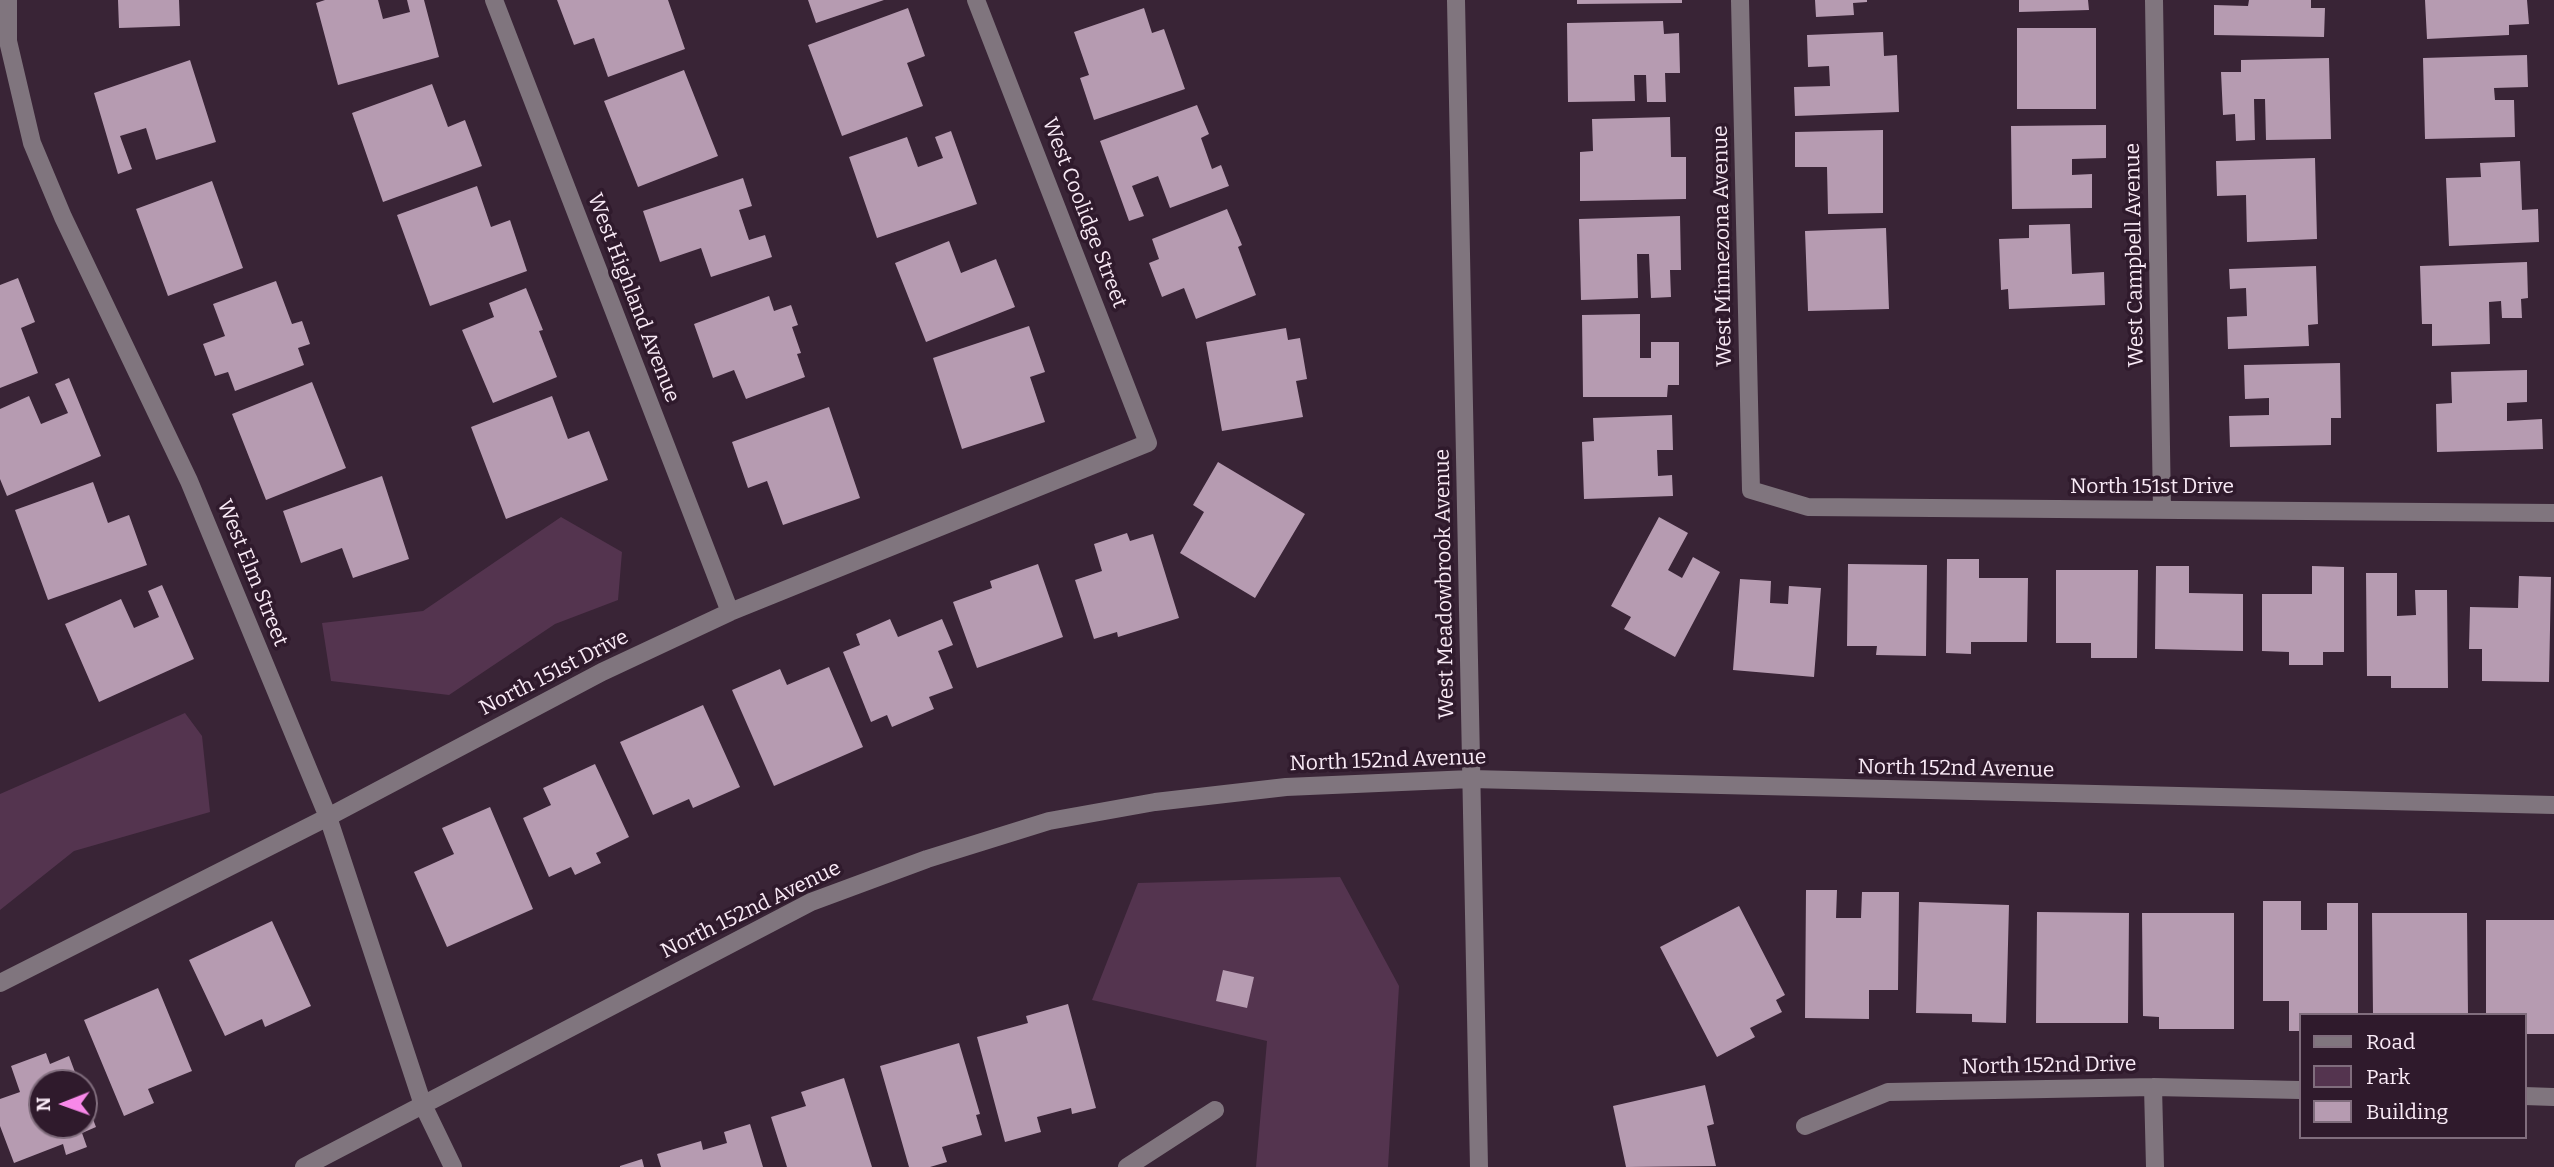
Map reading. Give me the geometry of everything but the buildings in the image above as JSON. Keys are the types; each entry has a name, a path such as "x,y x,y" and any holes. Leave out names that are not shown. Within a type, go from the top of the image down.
{"street":[{"name":"West Elm Street","path":"8,0 8,41 32,143 63,217 189,481 328,817 423,1105 453,1167"},
{"name":"West Highland Avenue","path":"494,0 730,612"},
{"name":"West Meadowbrook Avenue","path":"1456,0 1479,1167"},
{"name":"West Minnezona Avenue","path":"1740,0 1751,490"},
{"name":"West Campbell Avenue","path":"2154,0 2162,510"},
{"name":"West Coolidge Street","path":"983,2 1148,443"},
{"name":"North 151st Drive","path":"0,983 328,817 603,672 730,612 1148,443"},
{"name":"North 151st Drive","path":"1751,490 1808,507 2554,513"},
{"name":"North 152nd Avenue","path":"304,1167 811,902 890,872 1049,821 1155,802 1286,787 1471,779 2554,805"},
{"name":"North 152nd Drive","path":"1805,1126 1888,1092 2153,1087 2298,1090"},
{"path":"2153,1087 2155,1167"},
{"path":"2526,1096 2554,1097"},
{"path":"1128,1167 1214,1110"}],"green space":[{"path":"561,517 622,552 618,600 555,624 449,695 331,681 322,623 423,611"},
{"path":"185,713 202,736 210,812 74,851 0,910 0,794"},
{"path":"1340,877 1399,986 1388,1167 1256,1167 1267,1041 1092,1000 1138,883"}]}
